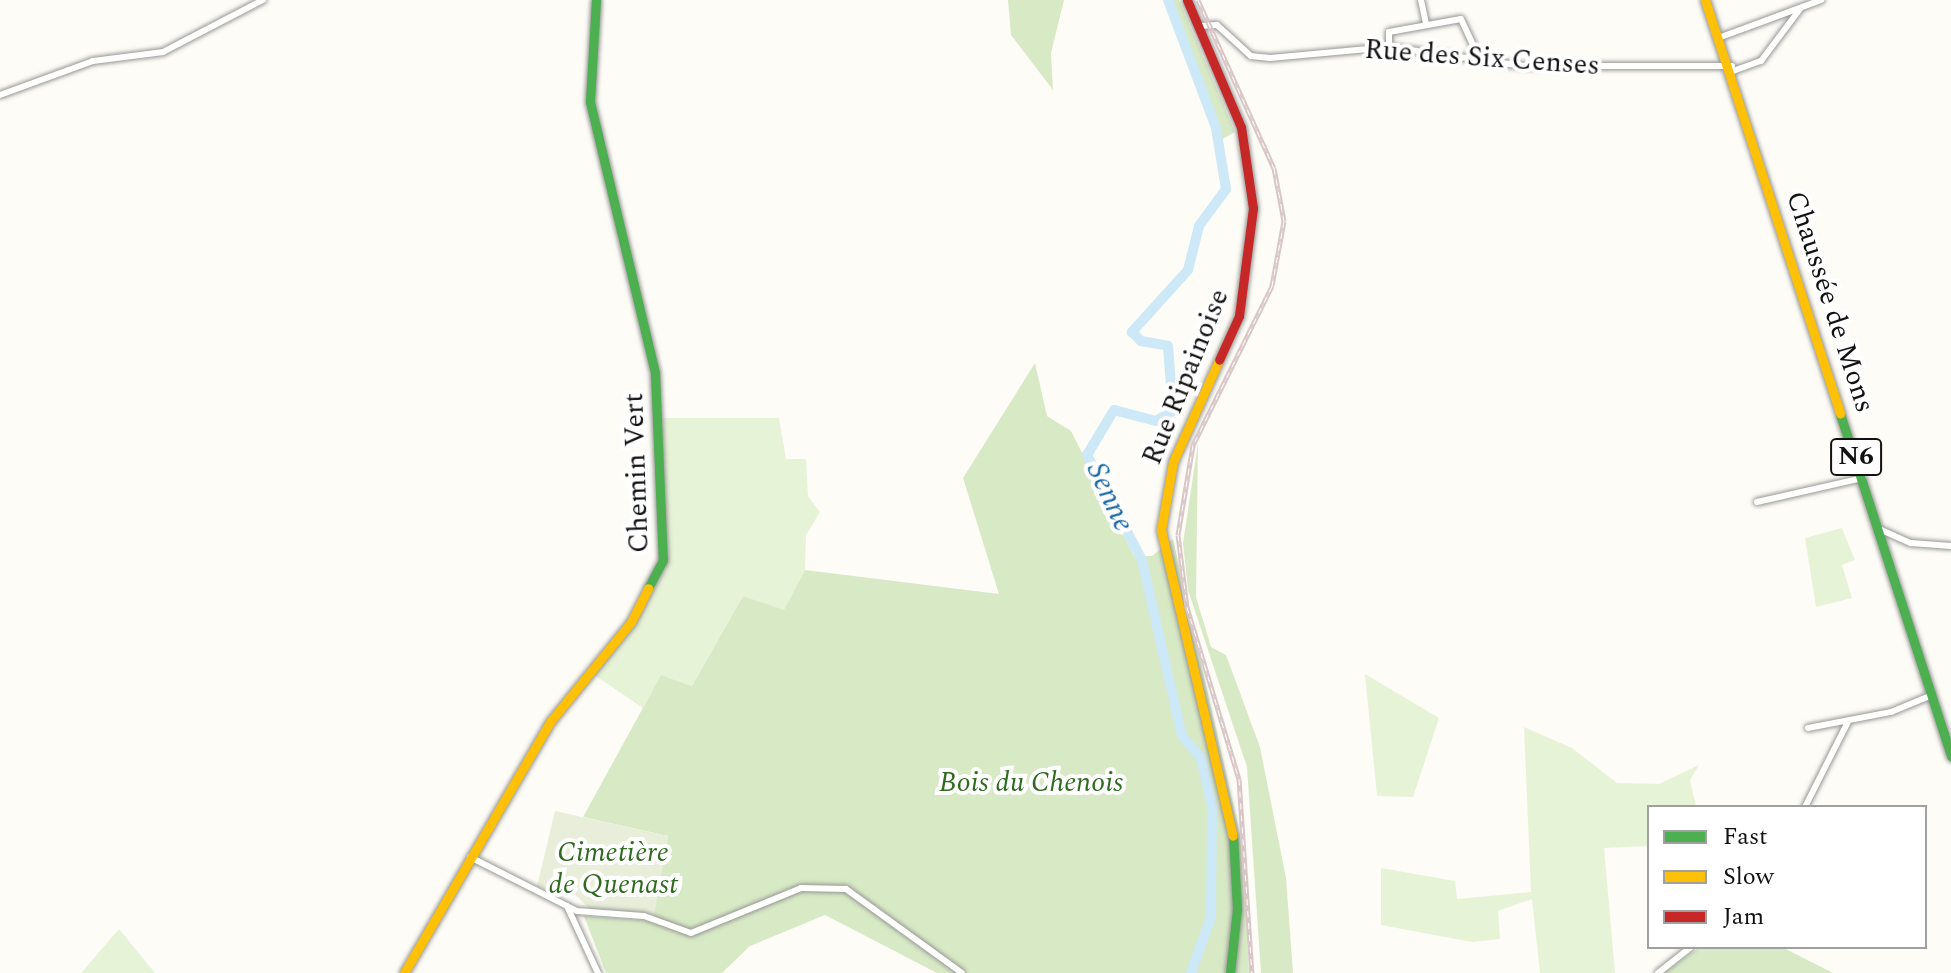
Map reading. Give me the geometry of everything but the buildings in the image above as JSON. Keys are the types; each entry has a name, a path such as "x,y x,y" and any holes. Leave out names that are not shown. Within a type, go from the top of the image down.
{"street":[{"path":"0,95 93,61 163,52 263,0"},
{"name":"Chemin Vert","path":"404,973 561,705 631,622 663,560 655,373 590,102 596,0"},
{"name":"Rue Ripainoise","path":"1187,0 1241,127 1253,229 1236,326 1166,485 1163,549 1232,824 1237,909 1230,973"},
{"path":"1421,0 1426,24"},
{"name":"Chaussée de Mons","path":"1705,0 1732,68 1951,756"},
{"path":"1721,37 1821,0"},
{"path":"1732,68 1761,61 1800,9"},
{"path":"1389,47 1389,32 1466,20 1481,62"},
{"name":"Rue des Six Censes","path":"1199,26 1217,25 1251,56 1389,47 1481,62 1732,68"},
{"path":"1757,502 1863,478"},
{"path":"1879,529 1911,543 1951,546"},
{"path":"1808,728 1848,722 1932,695"},
{"path":"1806,805 1848,722"},
{"path":"470,857 588,914 644,916 699,933 735,909 828,885 872,901 923,951 962,973"},
{"path":"567,906 598,973"},
{"path":"1658,973 1688,949"}],"green space":[{"path":"1008,0 1064,0 1051,53 1053,90 1011,35"},
{"path":"1172,0 1179,0 1235,132 1219,141"},
{"name":"Bois du Chenois","path":"1035,363 1047,416 1071,431 1134,556 1152,556 1173,539 1243,848 1249,973 937,973 825,915 750,946 722,973 606,973 584,916 651,921 668,836 583,817 661,675 692,686 743,596 784,610 805,570 999,594 963,478"},
{"path":"661,418 779,418 786,459 806,459 808,496 820,512 806,535 805,570 784,611 743,596 692,686 661,675 643,708 593,674 629,634 666,568"},
{"path":"1198,443 1196,597 1211,647 1226,655 1260,747 1286,878 1293,973 1261,973 1247,767 1188,590 1183,543"},
{"path":"1842,528 1855,560 1842,565 1852,598 1816,607 1805,538"},
{"path":"1365,674 1439,718 1413,797 1377,796"},
{"path":"1524,727 1572,748 1617,783 1659,784 1699,765 1690,780 1696,805 1647,805 1647,846 1604,848 1615,973 1540,973 1532,899 1498,911 1500,939 1472,942 1381,925 1381,868 1455,881 1457,899 1531,892"},
{"name":"Cimetière de Quenast","path":"555,811 668,836 654,915 593,912 569,889 553,893 537,886"},
{"path":"119,929 155,973 81,973"},
{"path":"1697,949 1786,949 1833,973 1664,973"}],"waterway":[{"name":"Senne","path":"1168,0 1216,128 1226,189 1199,226 1188,270 1132,332 1141,341 1168,346 1173,411 1156,421 1114,410 1087,455 1142,560 1182,736 1201,758 1212,807 1211,917 1191,973"}],"railway":[{"path":"1198,0 1274,168 1284,221 1272,286 1193,445 1178,535 1187,607 1239,779 1252,973"}],"traffic: fast":[{"path":"596,0 590,102 655,373 663,560 648,588"},
{"path":"1840,414 1951,756"},
{"path":"1230,973 1237,909 1233,836"}],"traffic: slow":[{"path":"1705,0 1840,414"},
{"path":"1219,360 1173,462 1161,530 1233,836"},
{"path":"404,973 550,722 631,622 648,588"}],"traffic: jam":[{"path":"1187,0 1241,127 1253,208 1239,316 1219,360"}]}
